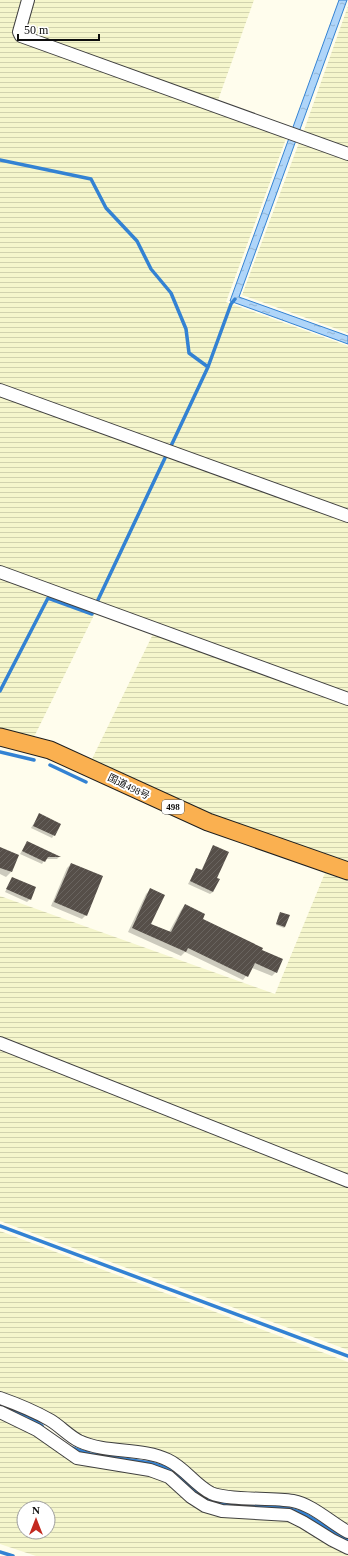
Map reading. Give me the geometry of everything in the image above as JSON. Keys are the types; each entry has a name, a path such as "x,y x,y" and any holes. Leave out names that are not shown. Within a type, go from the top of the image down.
{"highway":[{"name":"国道498号","path":"0,737 50,750 208,822 348,871"}],"street":[{"path":"28,0 19,32 21,36 348,154"},
{"path":"0,390 348,516"},
{"path":"0,572 348,699"},
{"path":"0,1043 348,1181"},
{"path":"0,1398 35,1412 79,1441 99,1447 167,1459 180,1467 212,1493 224,1497 274,1498 294,1501 307,1506 348,1532"},
{"path":"0,1412 38,1430 77,1458 150,1470 169,1477 191,1497 205,1506 222,1511 289,1515 304,1522 332,1540 348,1548"}],"green space":[{"path":"0,0 23,0 14,38 287,136 226,302 348,346 348,512 0,386"},
{"path":"34,0 254,0 217,103 24,31"},
{"path":"348,6 348,149 303,133"},
{"path":"300,140 348,158 348,333 242,295"},
{"path":"0,395 348,521 348,692 0,568"},
{"path":"0,577 95,613 34,737 0,729"},
{"path":"153,634 348,704 348,861 223,819 91,761"},
{"path":"325,873 348,881 348,1176 0,1037 0,896 275,994"},
{"path":"0,1049 348,1187 348,1350 0,1221"},
{"path":"0,1231 348,1362 348,1529 309,1502 223,1493 206,1487 175,1458 89,1441 0,1394"},
{"path":"0,1418 22,1426 76,1461 151,1473 169,1482 197,1508 290,1519 348,1552 348,1556 36,1556 0,1544"}],"water":[{"path":"339,0 347,0 239,297 348,336 348,344 230,301"}],"building":[{"path":"39,813 61,824 55,836 33,826"},
{"path":"27,841 61,857 48,857 45,862 22,851"},
{"path":"213,845 229,852 217,878 220,879 213,892 190,881 196,868 202,870"},
{"path":"0,847 19,855 12,872 0,868"},
{"path":"71,863 103,876 87,916 54,902"},
{"path":"12,877 36,887 31,900 6,889"},
{"path":"150,888 165,895 151,924 171,932 185,904 205,914 203,919 263,948 262,950 283,959 277,973 255,963 248,977 188,948 186,952 132,928"},
{"path":"280,912 290,915 285,927 276,924"}],"waterway":[{"path":"0,160 91,179 106,208 137,241 151,269 171,293 186,329 189,353 208,367"},
{"path":"171,446 208,367 231,304 235,299"},
{"path":"97,602 165,458"},
{"path":"0,691 48,598 92,614"},
{"path":"0,752 34,760"},
{"path":"50,765 86,782"},
{"path":"0,1226 348,1356"},
{"path":"0,1406 28,1416 42,1426"},
{"path":"69,1447 90,1454 151,1463 175,1471 201,1497 221,1503 283,1507 303,1513 348,1540"},
{"path":"0,1552 13,1556"}]}
